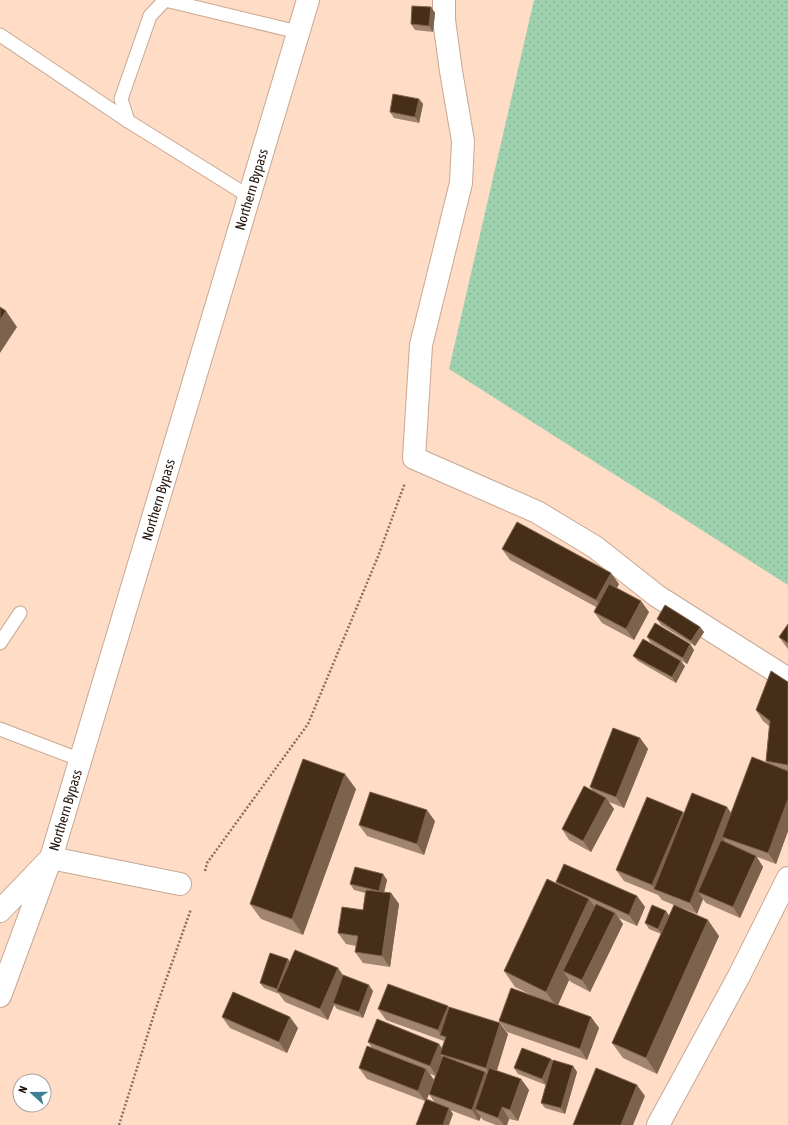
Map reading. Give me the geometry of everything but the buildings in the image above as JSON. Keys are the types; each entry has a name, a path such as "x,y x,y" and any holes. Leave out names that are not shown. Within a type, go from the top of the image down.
{"street":[{"name":"Northern Bypass","path":"0,996 51,858 210,322 250,197 308,0"},
{"path":"444,0 444,20 463,141 461,183 421,345 414,458 537,512 595,547 657,596 788,679"},
{"path":"0,911 51,858 180,884"},
{"path":"658,1125 739,976 788,878"}],"lane":[{"path":"128,121 121,99 150,16 165,0 298,32"},
{"path":"0,35 128,121 250,197"},
{"path":"0,643 20,613"},
{"path":"0,729 81,760"}],"path":[{"path":"202,878 207,864 308,724 377,559 414,458"},
{"path":"119,1125 156,1008 192,907"}],"green space":[{"path":"534,0 788,0 788,585 449,369"}]}
